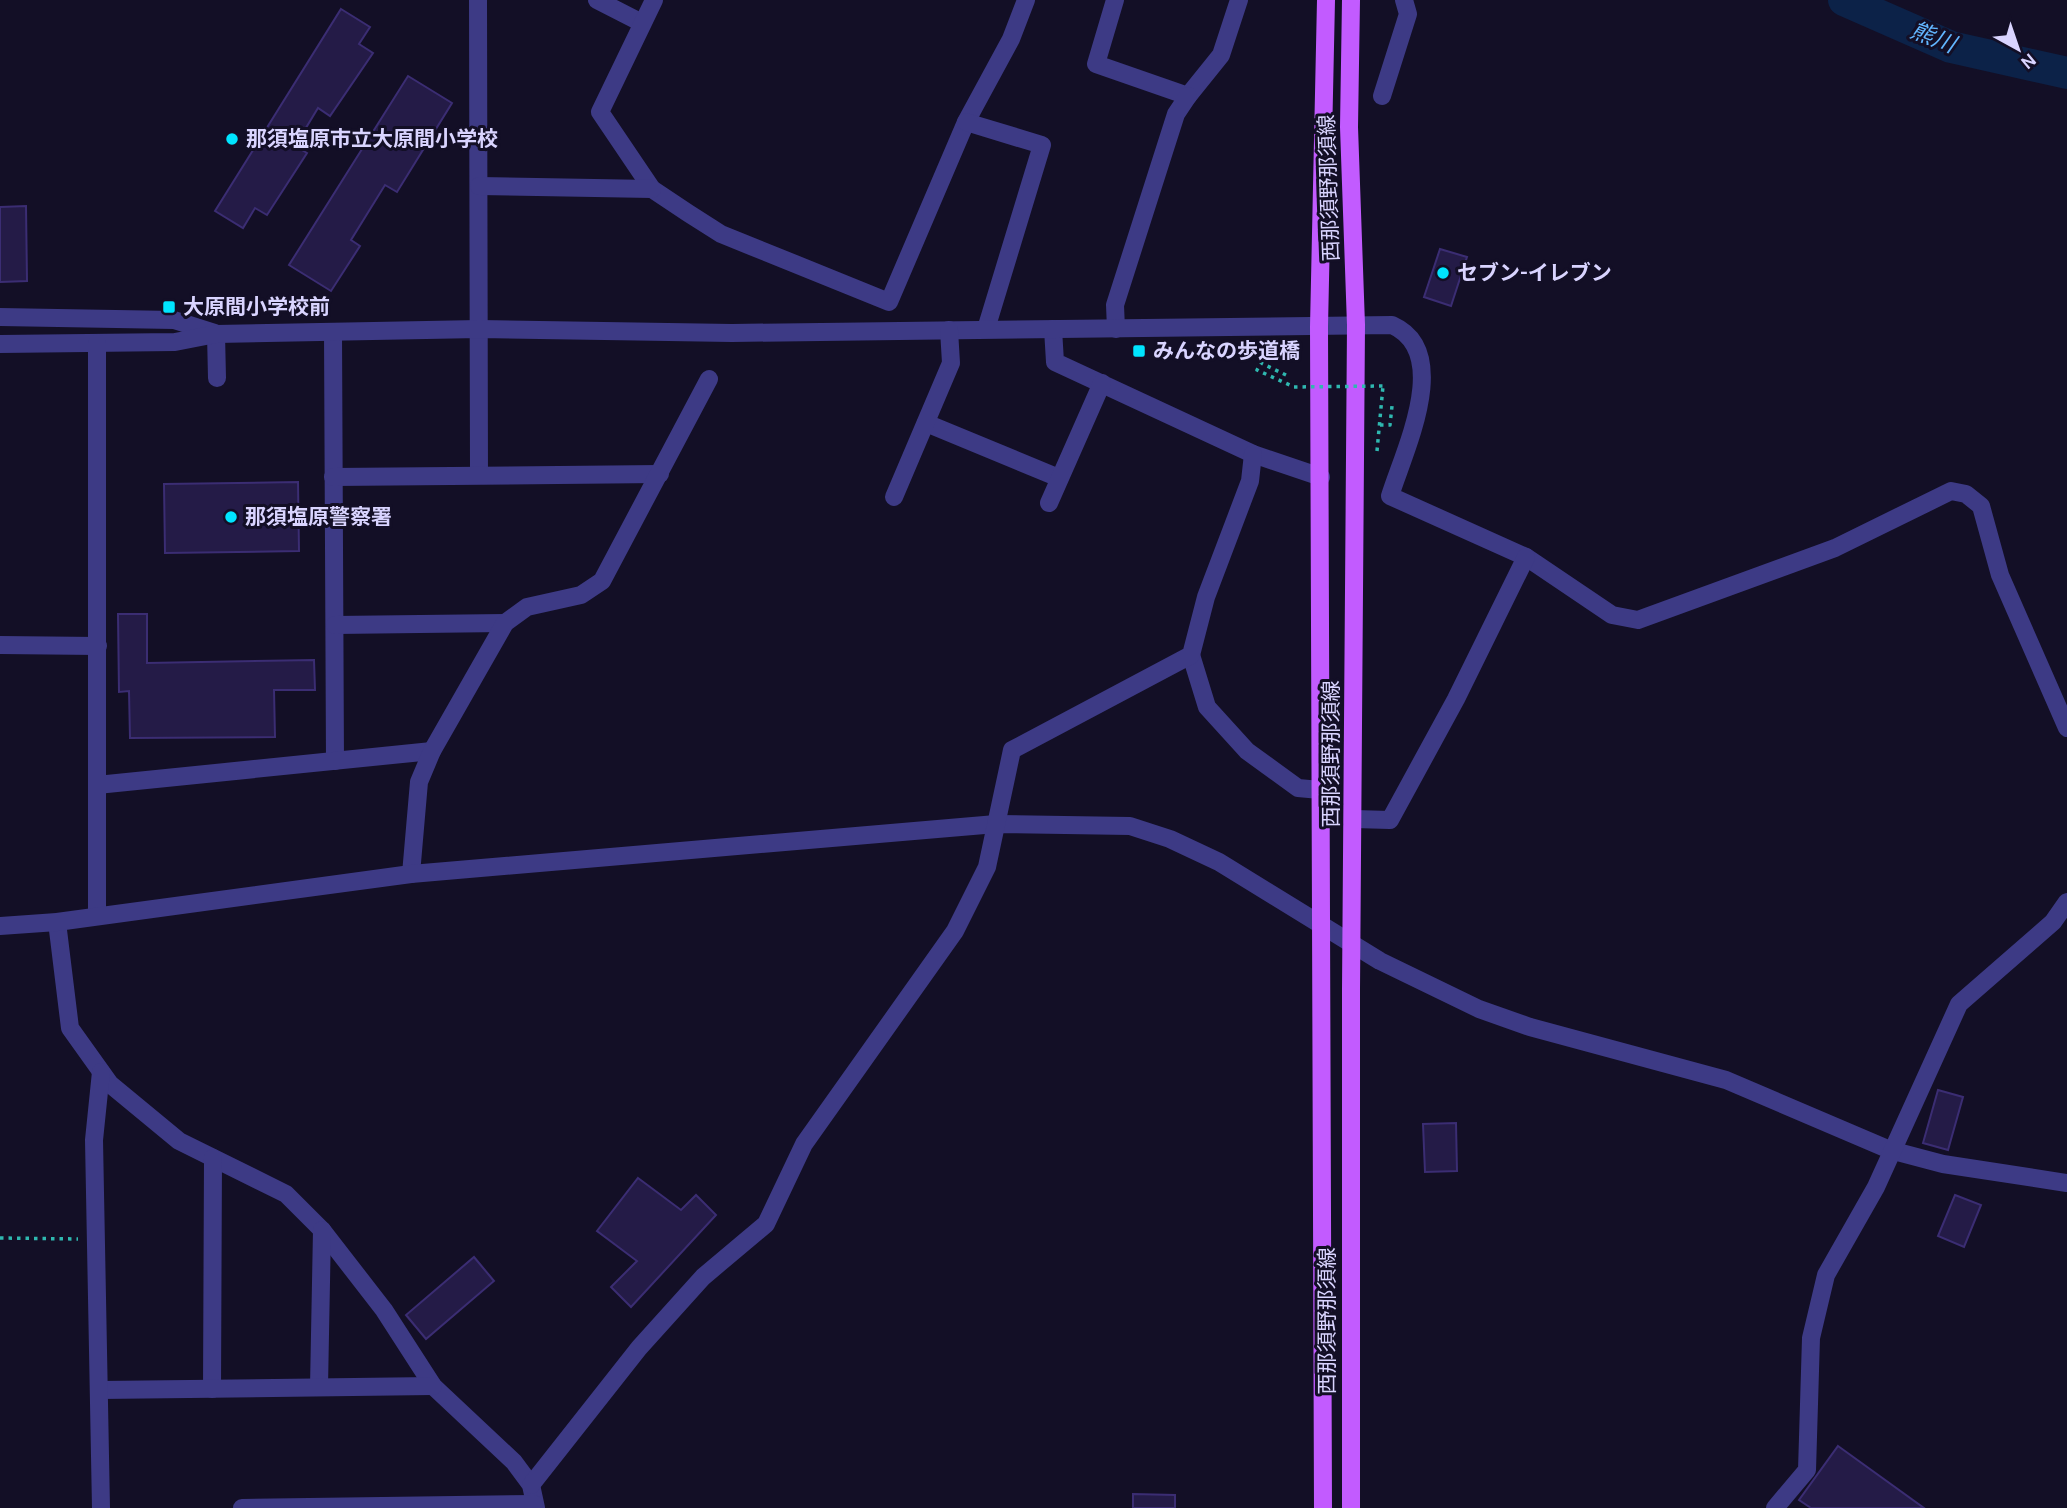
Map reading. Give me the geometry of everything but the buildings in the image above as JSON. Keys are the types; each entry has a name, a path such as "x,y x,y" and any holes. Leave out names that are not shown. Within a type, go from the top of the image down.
{"main road":[{"name":"西那須野那須線","path":"1323,1508 1319,327 1326,0"},
{"name":"西那須野那須線","path":"1351,0 1349,127 1356,325 1351,1508"}],"street":[{"path":"478,0 479,475"},
{"path":"597,0 642,23"},
{"path":"654,0 600,112 652,189 721,234 888,302 966,122 1011,39 1026,0"},
{"path":"1115,0 1096,64 1188,96"},
{"path":"1116,329 1115,305 1176,114 1221,55 1239,0"},
{"path":"1382,96 1408,14 1405,0"},
{"path":"966,122 1042,145 986,329"},
{"path":"479,186 652,189"},
{"path":"0,317 174,320 216,334"},
{"path":"0,344 175,342 216,334 479,329 732,333 1319,327 1384,323 1401,328 1419,351 1422,364 1421,396 1390,496 1526,557 1612,615 1638,620 1835,548 1951,491 1966,494 1981,506 2000,575 2067,728"},
{"path":"1053,329 1055,362 1253,453 1321,477"},
{"path":"894,497 951,363 949,330"},
{"path":"332,333 335,761"},
{"path":"216,334 217,378"},
{"path":"97,343 97,916"},
{"path":"411,874 419,782 432,751 505,623 527,607 580,595 602,581 709,379"},
{"path":"1049,503 1102,383"},
{"path":"926,423 1059,478"},
{"path":"1253,453 1250,481 1206,597 1191,655 1207,707 1247,751 1298,788 1320,790"},
{"path":"332,477 660,474"},
{"path":"1354,819 1390,820 1456,699 1526,557"},
{"path":"335,625 505,623"},
{"path":"0,645 98,646"},
{"path":"531,1485 639,1348 703,1277 766,1224 804,1144 955,931 987,867 1012,750 1191,655"},
{"path":"97,785 432,751"},
{"path":"0,926 57,922 411,874 996,824 1130,826 1170,839 1219,862 1352,941 1380,961 1479,1009 1530,1027 1726,1080 1890,1150 1943,1164 2067,1183"},
{"path":"1775,1508 1807,1469 1811,1338 1826,1275 1875,1187 1959,1004 2053,922 2067,902"},
{"path":"57,922 70,1028 110,1084 179,1141 286,1194 322,1230 384,1310 433,1385 514,1462 531,1485 535,1506 242,1508"},
{"path":"101,1508 94,1140 102,1072"},
{"path":"212,1389 213,1158"},
{"path":"319,1387 322,1230"},
{"path":"100,1390 433,1385"}],"path":[{"path":"1286,375 1261,363 1257,370 1294,387 1383,386 1377,451"},
{"path":"1380,425 1390,425 1392,406"},
{"path":"0,1238 95,1239"}],"waterway":[{"name":"熊川","path":"1844,0 1951,47 2067,73"}],"place":[{"name":"那須塩原市立大原間小学校","path":"232,139"},
{"name":"セブン-イレブン","path":"1443,273"},
{"name":"大原間小学校前","path":"169,307"},
{"name":"みんなの歩道橋","path":"1139,351"},
{"name":"那須塩原警察署","path":"231,517"}]}
